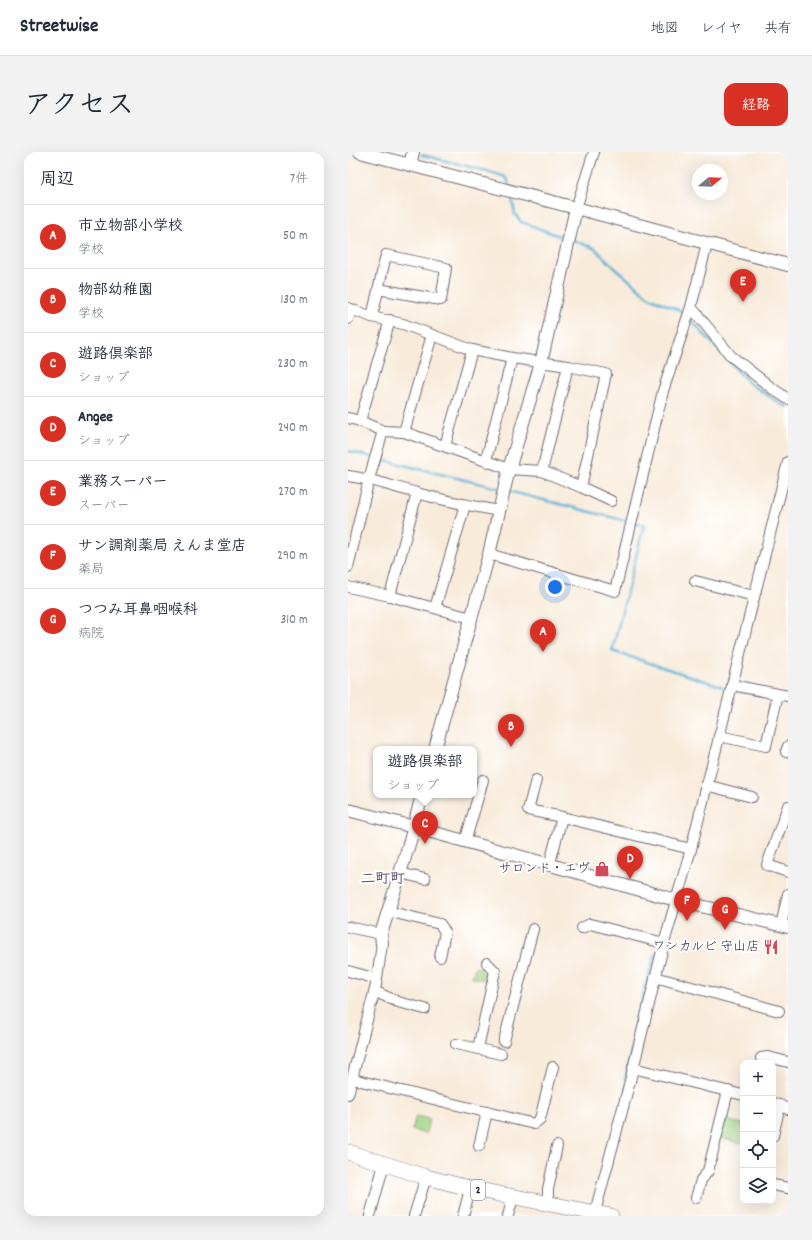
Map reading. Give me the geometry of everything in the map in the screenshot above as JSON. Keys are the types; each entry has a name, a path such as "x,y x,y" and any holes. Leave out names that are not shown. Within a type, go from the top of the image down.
{"main road":[{"name":"2","path":"348,1152 384,1164 469,1188 548,1204 563,1211 595,1212 611,1216"}],"street":[{"path":"360,152 788,265"},
{"path":"410,165 413,152"},
{"path":"436,746 489,554 509,469 540,363 576,208 594,152"},
{"path":"489,554 615,591 663,391 691,307 707,244"},
{"path":"372,317 378,289 386,255 446,268 441,300 378,289"},
{"path":"691,307 732,356 773,389 788,399"},
{"path":"349,312 390,320 472,350 606,374 581,487"},
{"path":"360,421 390,320"},
{"path":"404,432 432,335"},
{"path":"445,446 472,350"},
{"path":"486,460 512,358"},
{"path":"542,471 568,366"},
{"path":"348,418 360,421 384,431 404,432 509,469 542,471 612,501"},
{"path":"348,567 369,479 384,431"},
{"path":"595,1212 676,900 688,848 719,736 788,462"},
{"path":"348,476 369,479 465,505 500,511"},
{"path":"390,596 417,493"},
{"path":"436,608 465,505"},
{"path":"695,581 754,596"},
{"path":"348,587 390,596 471,618"},
{"path":"732,685 788,696"},
{"path":"719,736 766,746 778,694"},
{"path":"465,842 484,780"},
{"path":"536,780 528,810 688,848"},
{"path":"706,785 752,797"},
{"path":"421,798 410,842 387,911 381,939 377,979 350,1087 487,1112 534,1124 540,1120 553,1067"},
{"path":"788,806 767,865 788,872"},
{"path":"348,810 414,826 465,842 676,900 784,927 788,894"},
{"path":"547,865 551,859 562,817"},
{"path":"400,873 425,879"},
{"path":"387,911 440,924 445,932 440,957"},
{"path":"582,928 590,924 664,943"},
{"path":"348,927 381,939"},
{"path":"504,1041 533,929"},
{"path":"478,1048 495,971 487,963"},
{"path":"348,972 377,979"},
{"path":"655,977 779,1011"},
{"path":"374,991 398,1002 425,1009"},
{"path":"456,1044 501,1054"},
{"path":"761,1058 768,1057 788,1062"},
{"path":"633,1068 740,1094"},
{"path":"696,1198 701,1180 708,1171 728,1091"},
{"path":"774,1132 780,1106"},
{"path":"479,1146 487,1112"},
{"path":"548,1204 548,1189 557,1146"},
{"path":"370,1216 384,1164"},
{"path":"414,1216 426,1176"},
{"path":"776,1186 788,1188"},
{"path":"463,1216 469,1194 469,1188"},
{"path":"508,1216 513,1197"}],"green space":[{"path":"475,967 487,970 490,974 489,981 472,977"},
{"path":"416,1116 430,1119 426,1134 412,1130"},
{"path":"725,1120 740,1123 740,1143 720,1138"}],"waterway":[{"path":"422,155 505,177 508,181 509,187"},
{"path":"511,194 515,214 521,222 565,238"},
{"path":"572,240 594,248 649,297 683,312 686,315"},
{"path":"690,319 749,383 788,407"},
{"path":"348,451 372,457"},
{"path":"379,459 498,488"},
{"path":"512,492 630,522"},
{"path":"634,523 644,525 612,651 727,689"},
{"path":"625,1079 645,986 656,953"}],"place":[{"name":"業務スーパー","path":"743,302"},
{"name":"市立物部小学校","path":"543,652"},
{"name":"物部幼稚園","path":"511,747"},
{"name":"遊路倶楽部","path":"425,844"},
{"name":"サロンド・エヴ","path":"602,869"},
{"name":"Angee","path":"630,879"},
{"name":"サン調剤薬局 えんま堂店","path":"687,921"},
{"name":"つつみ耳鼻咽喉科","path":"725,930"},
{"name":"ワンカルビ 守山店","path":"771,947"}],"district":[{"name":"二町町","path":"383,880"}]}
